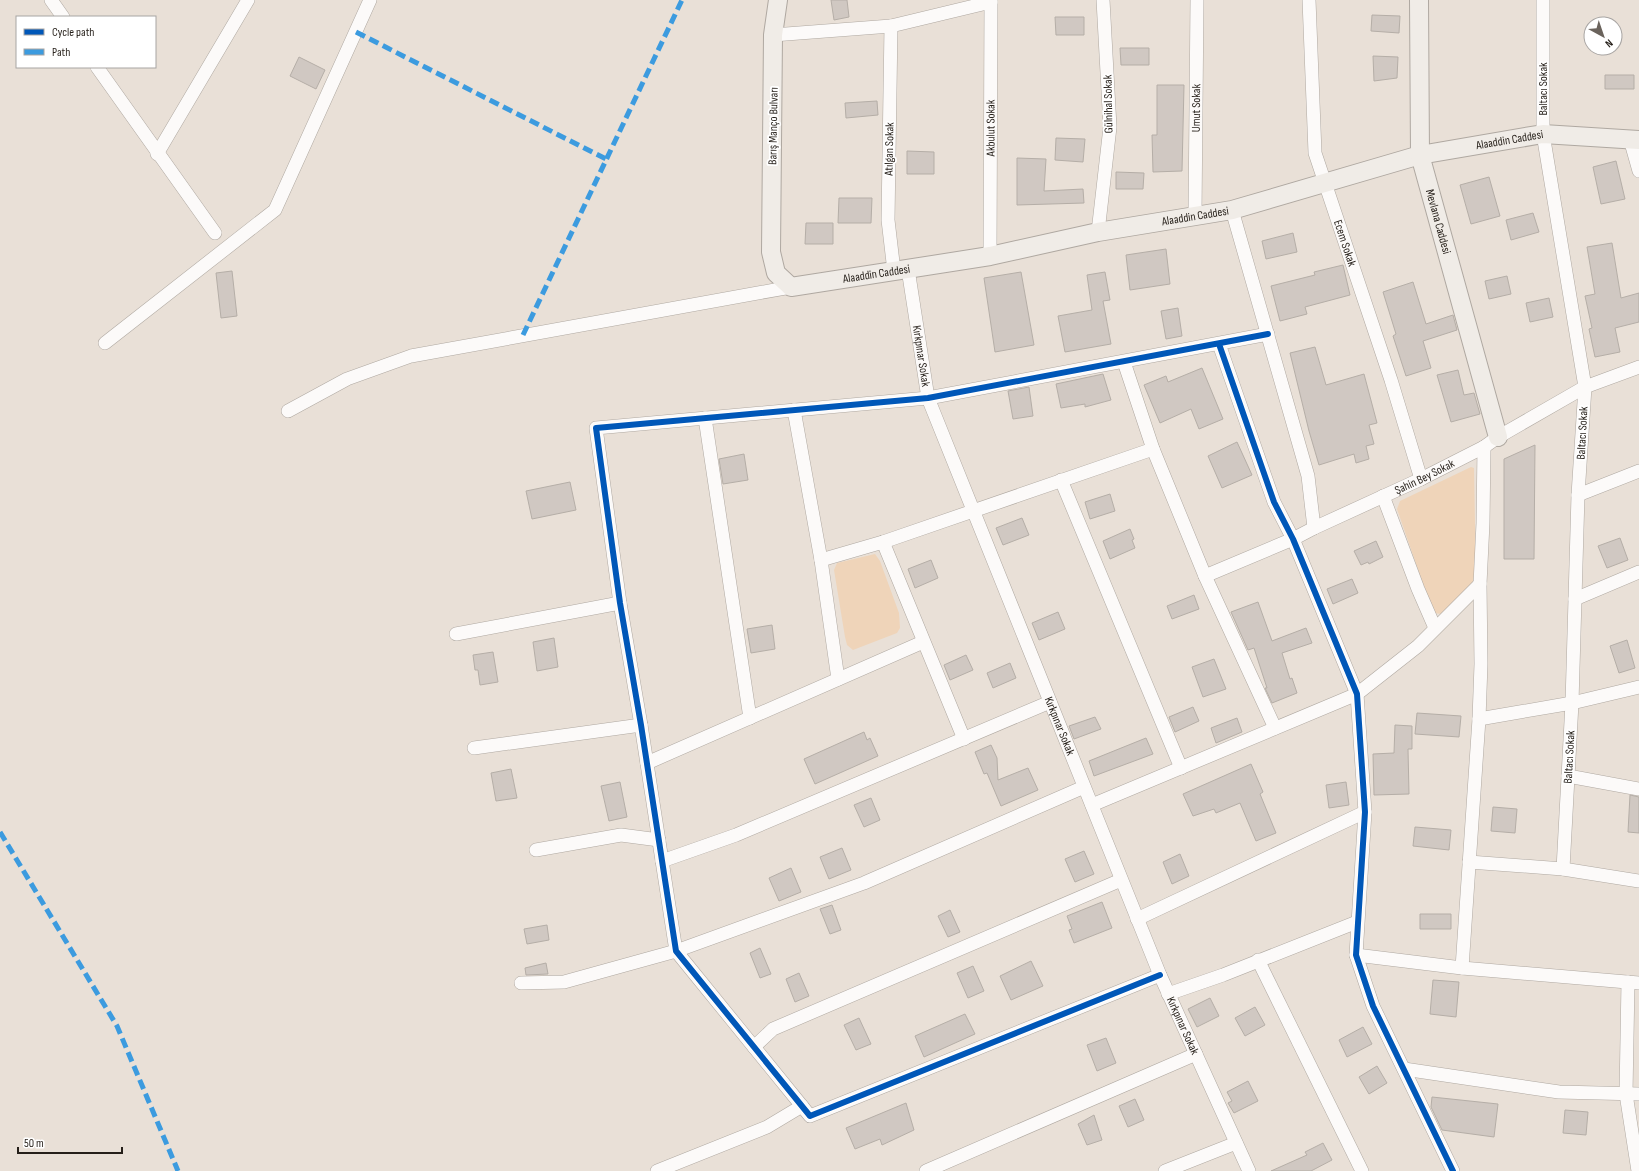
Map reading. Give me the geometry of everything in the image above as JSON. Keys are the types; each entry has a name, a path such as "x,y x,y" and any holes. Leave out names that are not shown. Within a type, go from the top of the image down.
{"street":[{"path":"51,0 62,16"},
{"path":"157,154 248,0"},
{"path":"105,343 275,210 370,0"},
{"name":"Barış Manço Bulvarı","path":"778,0 774,36 771,252 776,273 791,287"},
{"name":"Gülnihal Sokak","path":"1098,232 1110,126 1103,0"},
{"name":"Umut Sokak","path":"1196,215 1197,0"},
{"name":"Ecem Sokak","path":"1309,0 1315,153 1391,380 1421,479"},
{"name":"Mevlana Caddesi","path":"1419,0 1420,155 1491,442"},
{"name":"Baltacı Sokak","path":"1543,0 1543,134 1585,387 1578,495 1572,703 1563,869"},
{"path":"774,36 890,26 991,1"},
{"name":"Akbulut Sokak","path":"990,256 991,1"},
{"name":"Atılgan Sokak","path":"890,26 888,220 901,270"},
{"path":"98,68 157,154 215,233"},
{"name":"Alaaddin Caddesi","path":"791,287 990,256 1098,232 1232,210 1420,155 1543,134 1634,140"},
{"path":"1634,140 1639,171"},
{"path":"1232,210 1308,476 1314,528"},
{"name":"Kırkpınar Sokak","path":"901,270 928,398 1160,975 1249,1171"},
{"path":"288,411 347,379 411,356 791,287"},
{"path":"1160,975 810,1116 676,950 641,725 620,603 596,428 928,398 1268,334"},
{"path":"1219,344 1274,502 1293,539 1357,694 1365,812 1356,955 1373,1006 1453,1171"},
{"path":"1124,362 1153,449 1205,576 1274,728"},
{"name":"Şahin Bey Sokak","path":"1205,576 1293,539 1421,479 1491,442 1585,387 1639,367"},
{"path":"794,410 821,560 838,679"},
{"path":"705,418 750,718"},
{"path":"1462,968 1479,719 1481,664 1480,584 1483,523 1491,442"},
{"path":"821,560 883,542 1153,449"},
{"path":"1578,495 1639,470"},
{"path":"1061,480 1181,768"},
{"path":"1383,496 1418,589 1435,628"},
{"path":"883,542 964,739"},
{"path":"1575,599 1639,572"},
{"path":"1092,805 1357,694 1418,646 1480,584"},
{"path":"456,634 620,603"},
{"path":"647,763 923,642"},
{"path":"1479,719 1572,703 1639,687"},
{"path":"662,861 736,835 1050,702"},
{"path":"474,748 641,725"},
{"path":"1568,776 1639,789"},
{"path":"521,983 564,982 676,950 864,882 1084,787"},
{"path":"1137,919 1365,812"},
{"path":"536,850 621,835 659,840"},
{"path":"1469,862 1563,869 1639,881"},
{"path":"754,1047 773,1029 1121,880"},
{"path":"1168,994 1223,975 1357,922"},
{"path":"1356,955 1462,968 1633,983 1632,1094 1638,1171"},
{"path":"1258,960 1362,1171"},
{"path":"926,1171 1196,1054"},
{"path":"1404,1069 1559,1092 1632,1094"},
{"path":"657,1171 767,1127 802,1106"},
{"path":"1165,1171 1236,1143"}],"shaded area":[{"path":"1471,467 1474,468 1476,581 1442,614 1433,613 1397,509 1400,501"},
{"path":"875,554 880,561 899,613 900,628 897,633 853,650 847,645 845,637 834,570 837,563"}],"building":[{"path":"831,0 847,0 849,17 834,20"},
{"path":"1372,15 1400,16 1399,33 1371,31"},
{"path":"1055,17 1084,17 1084,35 1056,35"},
{"path":"1120,48 1149,48 1149,65 1121,65"},
{"path":"1373,56 1398,57 1397,78 1374,81"},
{"path":"299,57 325,70 316,89 290,76"},
{"path":"1605,75 1634,75 1634,89 1605,89"},
{"path":"1157,85 1184,85 1182,171 1153,172 1152,135 1157,135"},
{"path":"877,101 878,115 846,118 845,103"},
{"path":"1056,138 1085,139 1083,162 1055,160"},
{"path":"907,151 934,152 934,174 907,174"},
{"path":"1017,158 1046,159 1044,191 1083,189 1084,203 1017,205"},
{"path":"1616,161 1625,199 1601,204 1593,167"},
{"path":"1116,172 1144,173 1143,189 1116,189"},
{"path":"1489,177 1500,216 1471,224 1460,185"},
{"path":"839,198 872,198 871,223 838,223"},
{"path":"1533,213 1539,232 1511,240 1506,220"},
{"path":"806,223 833,223 833,244 805,244"},
{"path":"1293,233 1297,252 1266,259 1262,241"},
{"path":"1612,243 1621,298 1639,293 1639,322 1615,328 1620,352 1595,357 1589,329 1592,328 1585,296 1595,294 1587,247"},
{"path":"1166,249 1170,284 1130,290 1126,255"},
{"path":"1343,265 1350,295 1305,307 1307,314 1280,321 1271,286 1315,275 1314,272"},
{"path":"232,271 237,316 221,318 216,273"},
{"path":"1021,272 1034,345 995,352 984,278"},
{"path":"1105,272 1110,300 1103,301 1111,344 1065,352 1058,316 1092,310 1087,275"},
{"path":"1507,276 1511,294 1489,299 1485,281"},
{"path":"1413,282 1426,324 1453,315 1457,330 1423,341 1431,368 1406,376 1393,336 1396,334 1383,292"},
{"path":"1549,298 1553,317 1530,322 1526,303"},
{"path":"1178,308 1182,336 1166,339 1161,311"},
{"path":"1315,347 1326,385 1364,374 1377,423 1369,425 1374,444 1366,446 1369,459 1356,463 1354,454 1319,465 1290,353"},
{"path":"1202,368 1223,419 1199,429 1191,409 1160,423 1144,385 1166,376 1168,382"},
{"path":"1458,370 1464,395 1474,393 1480,414 1451,422 1437,375"},
{"path":"1103,374 1111,400 1085,407 1085,404 1061,408 1056,384"},
{"path":"1029,387 1033,416 1013,419 1008,391"},
{"path":"1237,442 1252,475 1222,488 1208,456"},
{"path":"1535,445 1534,559 1504,559 1504,459"},
{"path":"744,454 748,480 723,484 719,459"},
{"path":"570,482 576,510 532,519 526,491"},
{"path":"1110,494 1115,511 1090,519 1085,502"},
{"path":"1022,518 1029,535 1003,545 996,528"},
{"path":"1130,529 1134,539 1132,540 1135,548 1110,559 1103,541"},
{"path":"1620,538 1628,560 1607,568 1598,546"},
{"path":"1376,541 1383,557 1369,564 1368,562 1361,565 1354,551"},
{"path":"931,560 938,578 915,588 908,569"},
{"path":"1352,579 1358,593 1333,604 1327,589"},
{"path":"1194,595 1199,609 1172,619 1167,606"},
{"path":"1258,602 1272,641 1306,628 1312,643 1282,653 1290,679 1292,678 1297,693 1272,703 1265,688 1267,688 1254,648 1248,650 1231,612"},
{"path":"1058,612 1065,629 1039,640 1032,623"},
{"path":"772,625 775,649 751,653 747,629"},
{"path":"554,638 558,667 537,671 533,642"},
{"path":"1627,640 1635,668 1619,673 1610,646"},
{"path":"493,652 498,682 480,685 478,670 475,670 473,655"},
{"path":"966,655 973,670 950,680 944,665"},
{"path":"1214,659 1226,689 1203,697 1192,667"},
{"path":"1010,663 1016,678 993,688 987,673"},
{"path":"1193,707 1199,721 1175,732 1169,717"},
{"path":"1417,713 1461,716 1459,737 1415,734"},
{"path":"1095,717 1101,729 1074,739 1069,726"},
{"path":"1237,718 1242,732 1216,743 1211,728"},
{"path":"1395,725 1412,726 1412,749 1408,749 1409,794 1374,795 1373,754 1394,753"},
{"path":"864,732 867,740 870,738 878,756 815,784 804,759"},
{"path":"1146,738 1153,754 1094,776 1089,761"},
{"path":"991,745 997,758 998,780 1028,768 1038,790 1001,806 987,773 984,774 975,752"},
{"path":"1251,764 1263,792 1260,794 1276,833 1256,841 1240,803 1216,813 1214,809 1193,816 1183,794"},
{"path":"511,769 517,798 496,801 491,773"},
{"path":"620,782 627,817 609,821 601,786"},
{"path":"1346,782 1349,805 1329,808 1326,785"},
{"path":"1630,795 1639,797 1639,833 1628,832"},
{"path":"871,798 880,820 864,827 854,805"},
{"path":"1493,807 1517,809 1515,833 1491,831"},
{"path":"1415,827 1451,830 1449,850 1413,846"},
{"path":"842,848 851,870 829,879 820,857"},
{"path":"1084,851 1094,874 1075,882 1065,859"},
{"path":"1180,854 1189,876 1172,884 1163,862"},
{"path":"791,868 801,892 779,901 769,878"},
{"path":"1102,902 1112,928 1074,943 1069,930 1072,929 1067,916"},
{"path":"832,905 841,930 830,934 820,909"},
{"path":"950,910 960,932 948,937 938,916"},
{"path":"1420,914 1451,914 1451,929 1420,929"},
{"path":"547,925 549,940 527,944 524,929"},
{"path":"760,948 771,974 760,978 750,953"},
{"path":"1031,961 1043,986 1011,1000 1000,976"},
{"path":"546,963 548,974 526,975 525,968"},
{"path":"973,966 984,991 968,998 957,973"},
{"path":"799,973 809,996 795,1002 786,979"},
{"path":"1433,980 1459,982 1456,1017 1430,1014"},
{"path":"1210,998 1219,1016 1197,1027 1188,1009"},
{"path":"1255,1007 1265,1025 1245,1036 1235,1018"},
{"path":"965,1014 975,1034 924,1057 915,1036"},
{"path":"859,1018 871,1044 856,1050 844,1025"},
{"path":"1363,1027 1372,1044 1347,1057 1339,1040"},
{"path":"1106,1038 1116,1063 1097,1071 1087,1045"},
{"path":"1377,1066 1387,1083 1369,1094 1359,1077"},
{"path":"1248,1081 1258,1101 1234,1113 1228,1103 1232,1101 1227,1092"},
{"path":"1432,1097 1498,1104 1494,1137 1442,1130 1431,1107"},
{"path":"1135,1099 1144,1120 1128,1127 1119,1106"},
{"path":"906,1103 914,1130 882,1145 880,1139 855,1149 846,1128"},
{"path":"1565,1110 1588,1112 1586,1135 1563,1133"},
{"path":"1094,1115 1102,1140 1087,1145 1078,1124"},
{"path":"1323,1143 1332,1160 1311,1171 1271,1171 1307,1155 1305,1152"}],"marked path":[{"path":"523,335 682,0"},
{"path":"356,32 606,159"},
{"path":"0,832 117,1026 178,1171"}],"cycle path":[{"path":"1160,975 810,1116 676,951 641,725 620,603 596,428 928,398 1268,334"},
{"path":"1219,344 1274,502 1293,539 1357,694 1365,812 1356,955 1373,1006 1453,1171"}]}
